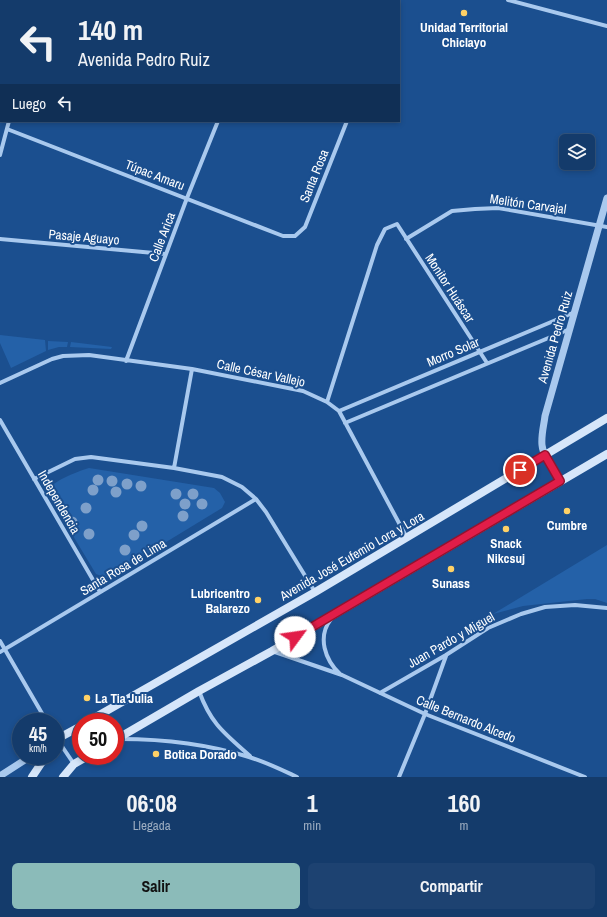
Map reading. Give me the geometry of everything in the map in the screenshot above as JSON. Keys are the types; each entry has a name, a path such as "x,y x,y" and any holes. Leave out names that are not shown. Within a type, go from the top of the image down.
{"main road":[{"name":"Avenida José Eufemio Lora y Lora","path":"103,713 315,592 607,418"},
{"path":"124,735 199,691 272,651 607,454"},
{"path":"32,777 40,765"},
{"path":"63,777 73,765"}],"street":[{"path":"508,0 607,26"},
{"path":"0,155 9,122"},
{"name":"Calle Arica","path":"126,360 187,198 218,122"},
{"name":"Santa Rosa","path":"295,236 305,227 347,122"},
{"name":"Túpac Amaru","path":"7,129 283,236 295,236"},
{"name":"Avenida Pedro Ruiz","path":"560,481 545,455 542,445 543,428 607,198"},
{"name":"Melitón Carvajal","path":"406,238 452,211 475,209 498,208 607,227"},
{"name":"Monitor Huáscar","path":"327,402 377,245 385,229 397,224 487,363"},
{"name":"Pasaje Aguayo","path":"0,240 166,254"},
{"name":"Morro Solar","path":"339,411 575,311"},
{"name":"Morro Solar","path":"345,423 570,329"},
{"name":"Calle César Vallejo","path":"0,382 52,359 63,356 88,355 192,369 303,392 327,402 339,411 407,538"},
{"path":"174,468 192,369"},
{"name":"Independencia","path":"0,420 100,592"},
{"path":"34,480 75,459 92,457 174,468 222,478 242,487 256,499 266,512 315,592"},
{"name":"Santa Rosa de Lima","path":"0,652 256,499"},
{"name":"Juan Pardo y Miguel","path":"380,693 446,655 488,628 521,614 545,607 575,605 607,608"},
{"name":"Calle Bernardo Alcedo","path":"336,612 324,633 324,645 326,657 342,676"},
{"path":"0,641 42,713"},
{"name":"Calle Bernardo Alcedo","path":"272,651 342,676 425,714 585,777"},
{"path":"399,777 425,714 446,655"},
{"path":"199,691 213,721 224,734 251,758"},
{"path":"124,740 147,739 200,745 251,758 297,777"},
{"path":"64,750 72,761"},
{"path":"0,776 17,765"}],"shaded area":[{"path":"0,335 45,340 46,351 11,368 0,343"},
{"path":"48,341 68,342 67,347 59,347 48,350"},
{"path":"71,342 112,347 111,349 70,347"},
{"path":"89,468 214,488 220,493 225,502 222,508 107,578 96,574 49,496 49,489 61,479"},
{"path":"607,545 607,603 595,599 587,599 523,606 493,614"}],"place":[{"name":"Unidad Territorial Chiclayo","path":"464,13"},
{"name":"Cumbre","path":"567,511"},
{"name":"Snack Nikcsuj","path":"506,529"},
{"name":"Sunass","path":"451,569"},
{"name":"Lubricentro Balarezo","path":"258,600"},
{"name":"La Tia Julia","path":"87,698"},
{"name":"Botica Dorado","path":"156,754"}],"route":[{"path":"295,637 560,481 545,455 520,470"}]}
